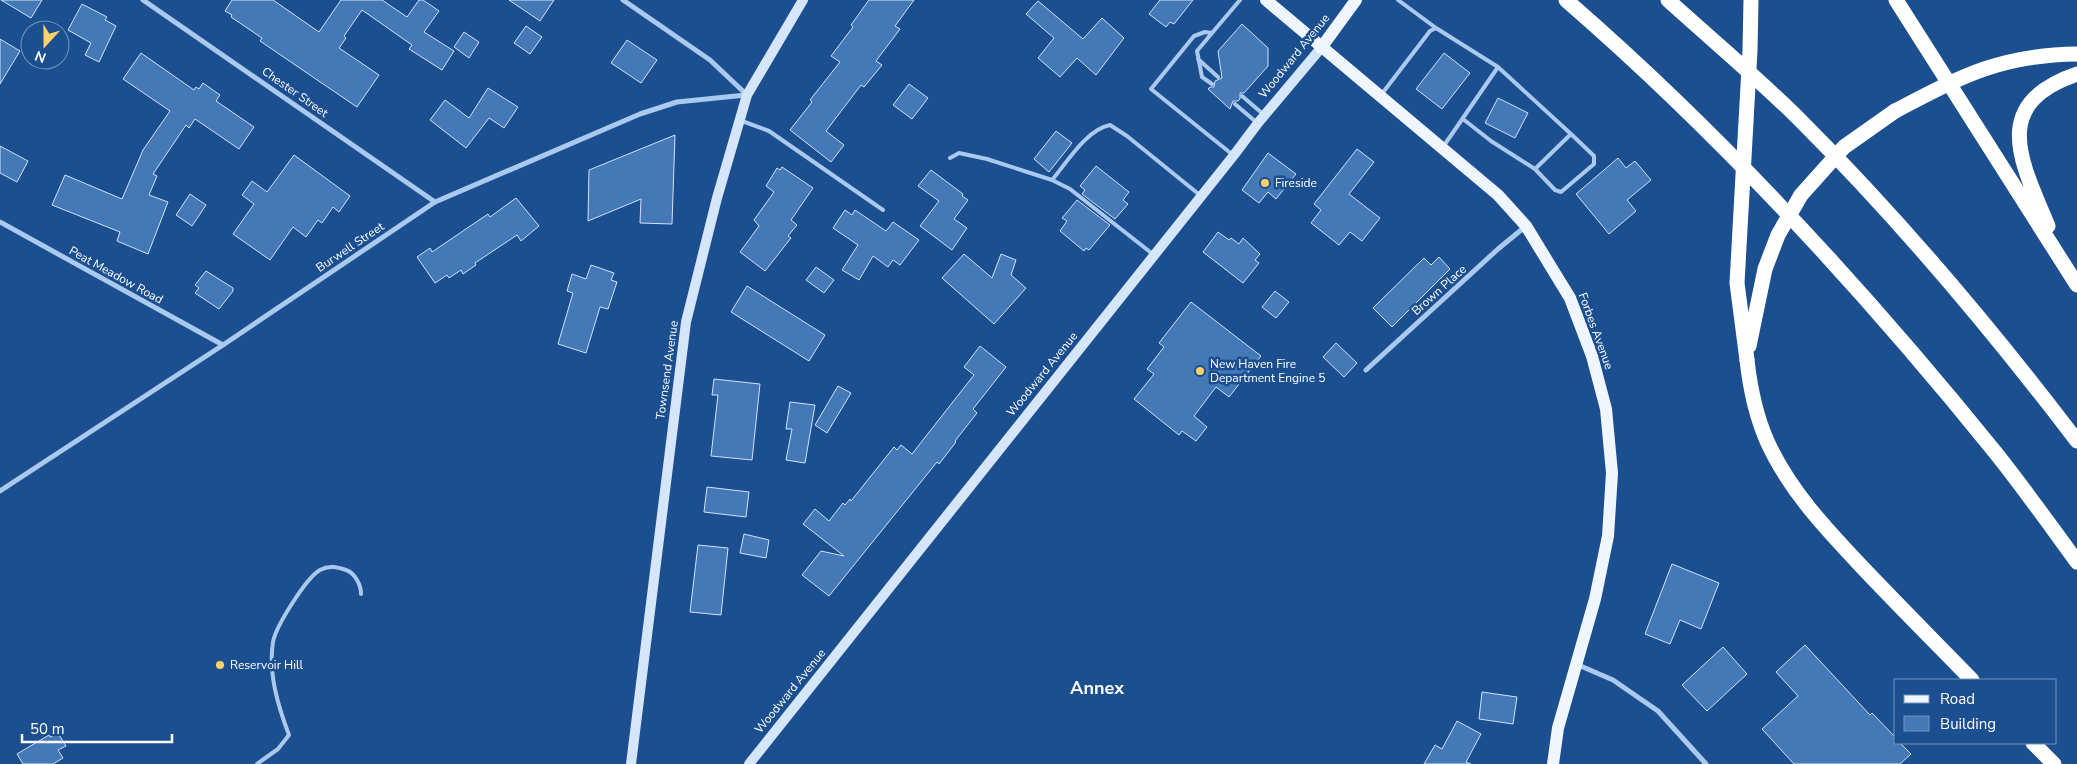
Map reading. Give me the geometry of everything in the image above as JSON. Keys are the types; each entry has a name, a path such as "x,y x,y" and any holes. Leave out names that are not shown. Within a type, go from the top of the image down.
{"highway":[{"path":"1566,0 1632,59 1724,147 1830,259 1879,313 1995,453 2077,562"},
{"path":"1668,0 1798,118 1897,221 2000,342 2077,440"},
{"path":"1751,0 1737,283 1750,387 1766,441 1785,475 1805,504 1862,567 1971,679"},
{"path":"1896,0 2077,285"},
{"path":"1747,360 1765,269 1778,235 1801,195 1844,147 1895,111 1982,68 2022,57 2049,54 2077,54"},
{"path":"2064,264 2024,169 2018,144 2023,116 2031,101 2051,84 2077,74"},
{"path":"2034,744 2054,764"}],"main road":[{"name":"Townsend Avenue","path":"631,764 686,322 717,198 747,95 803,0"},
{"name":"Forbes Avenue","path":"1266,0 1498,195 1526,226 1570,298 1592,356 1606,408 1612,473 1608,536 1595,600 1558,728 1553,764"},
{"name":"Woodward Avenue","path":"749,764 1265,114 1321,48 1356,0"}],"street":[{"name":"Chester Street","path":"143,0 435,202"},
{"path":"623,0 710,60 747,95"},
{"name":"Burwell Street","path":"0,491 223,345 435,202 649,111 677,102 747,95"},
{"name":"Peat Meadow Road","path":"0,222 223,345"},
{"name":"Brown Place","path":"1366,370 1498,249 1526,226"},
{"path":"1576,664 1613,680 1658,711 1706,764"}],"lane":[{"path":"1212,84 1202,76 1197,51 1240,0"},
{"path":"1398,0 1436,28 1498,67 1594,156 1594,164 1561,192 1555,190 1534,169 1491,141 1463,119"},
{"path":"1379,96 1430,31 1436,28"},
{"path":"1212,33 1204,32 1194,36 1151,89 1234,155"},
{"path":"1198,59 1218,77"},
{"path":"1442,149 1498,67"},
{"path":"1242,96 1265,114"},
{"path":"1235,104 1258,123"},
{"path":"740,120 769,131 883,210"},
{"path":"1052,180 1084,142 1100,128 1110,125 1127,136 1201,196"},
{"path":"1534,169 1571,134"},
{"path":"950,158 959,154 988,159 1052,180 1070,189 1154,255"},
{"path":"257,764 278,749 289,735 271,671 273,641 284,616 302,590 320,570 334,566 350,571 361,586 361,594"}],"building":[{"path":"1,0 42,0 31,18"},
{"path":"232,0 273,0 319,32 341,0 382,0 407,17 419,0 423,0 439,11 424,32 454,51 442,70 409,49 412,45 362,10 344,36 346,38 339,48 379,75 357,107 260,41 262,38 231,17 232,15 225,11"},
{"path":"509,0 554,0 540,21"},
{"path":"869,0 914,0 895,26 900,29 876,61 882,65 864,87 861,85 826,131 844,145 831,162 790,130 812,102 810,100 840,62 831,56 853,27 851,25"},
{"path":"1160,0 1193,0 1174,24 1170,22 1166,27 1149,14"},
{"path":"1038,1 1083,39 1102,18 1124,38 1096,75 1077,58 1060,77 1038,58 1054,38 1026,14"},
{"path":"82,4 107,17 105,20 116,26 99,62 85,55 91,43 70,31 70,26"},
{"path":"1242,24 1268,48 1268,66 1244,93 1240,93 1240,99 1233,101 1230,109 1208,89 1214,87 1215,81 1222,78 1218,51"},
{"path":"526,26 542,37 530,54 514,43"},
{"path":"464,32 479,42 469,58 454,47"},
{"path":"0,39 20,51 0,84"},
{"path":"627,40 657,60 641,83 611,63"},
{"path":"141,53 194,90 196,87 199,89 203,83 220,95 216,101 254,127 239,149 195,119 189,128 186,125 153,174 157,176 149,195 168,202 148,254 117,241 120,232 52,205 65,175 122,199 143,150 170,111 123,79"},
{"path":"1444,53 1470,73 1442,109 1416,89"},
{"path":"909,84 928,98 912,119 893,105"},
{"path":"488,88 518,107 504,128 489,118 466,148 430,120 445,100 469,118"},
{"path":"1498,98 1528,113 1515,138 1485,123"},
{"path":"1056,131 1072,143 1049,172 1034,159"},
{"path":"675,135 672,224 640,223 641,199 588,221 589,170"},
{"path":"0,146 28,161 17,182 0,173"},
{"path":"1357,149 1374,162 1349,194 1380,218 1362,241 1350,232 1339,245 1311,223 1321,210 1314,204"},
{"path":"1268,153 1296,174 1276,199 1268,192 1259,203 1242,190"},
{"path":"294,155 350,196 339,212 333,207 322,223 318,220 306,237 293,227 270,260 233,234 254,204 242,195 252,181 267,192"},
{"path":"1618,158 1626,168 1635,161 1651,180 1627,200 1636,211 1609,234 1576,194"},
{"path":"1096,166 1129,192 1123,200 1128,204 1115,219 1082,194 1085,190 1080,186"},
{"path":"782,167 813,188 791,220 797,225 788,236 791,238 765,271 740,252 759,226 754,220 774,192 766,186 777,168 780,170"},
{"path":"931,170 963,194 962,196 968,200 954,219 967,228 952,250 920,226 939,201 918,186"},
{"path":"190,194 206,205 192,226 176,215"},
{"path":"516,198 539,226 521,241 517,235 475,263 476,265 463,274 461,270 449,278 447,275 435,283 417,257 430,248 432,252 488,214 490,217"},
{"path":"1077,200 1110,225 1089,250 1086,248 1084,251 1060,231 1067,221 1062,218"},
{"path":"845,210 852,215 855,210 886,231 893,222 919,240 900,265 893,260 888,267 873,256 859,280 842,270 858,245 833,228"},
{"path":"1218,232 1239,244 1243,238 1260,254 1255,260 1259,263 1243,283 1203,252"},
{"path":"964,254 992,278 1001,254 1016,260 1011,275 1026,288 994,324 942,278"},
{"path":"1439,257 1450,269 1392,327 1373,308 1424,258 1431,265"},
{"path":"591,265 614,273 611,280 617,282 608,309 600,307 586,353 558,344 573,293 567,291 572,274 586,279"},
{"path":"816,267 834,280 824,293 806,280"},
{"path":"206,271 233,288 233,291 219,309 195,293 199,288 195,285"},
{"path":"747,286 825,335 809,361 731,312"},
{"path":"1275,291 1289,302 1276,318 1262,307"},
{"name":"New Haven Fire Department Engine 5","path":"1191,302 1261,356 1229,397 1216,387 1194,416 1207,427 1196,441 1182,431 1179,435 1134,399 1154,374 1147,369 1164,347 1159,343"},
{"path":"1336,343 1357,363 1344,377 1323,357"},
{"path":"980,346 1006,367 973,409 977,413 939,464 937,462 829,596 802,575 821,551 844,556 803,524 815,509 829,521 843,503 845,505 850,499 851,501 894,447 897,450 901,445 912,454 974,375 964,367"},
{"path":"714,379 760,384 752,460 711,456 718,395 712,395"},
{"path":"838,386 851,393 827,433 815,425"},
{"path":"790,402 815,405 805,463 786,460 792,429 786,429"},
{"path":"707,487 749,492 746,517 704,512"},
{"path":"744,534 769,540 766,558 740,553"},
{"path":"698,545 728,548 721,615 690,612"},
{"path":"1672,564 1719,583 1701,629 1680,620 1670,644 1645,634"},
{"path":"1805,645 1870,715 1872,713 1894,736 1894,744 1901,744 1911,754 1900,764 1794,764 1762,729 1798,696 1776,672"},
{"path":"1723,647 1747,674 1707,711 1682,685"},
{"path":"1482,692 1517,697 1513,724 1479,719"},
{"path":"1457,721 1481,734 1466,762 1471,764 1424,764 1435,745 1442,749"},
{"path":"58,733 66,746 58,750 63,758 53,764 23,764 17,754 49,735 50,737"}],"place":[{"name":"Fireside","path":"1265,183"},
{"name":"New Haven Fire Department Engine 5","path":"1200,371"},
{"name":"Reservoir Hill","path":"220,665"}],"district":[{"name":"Annex","path":"1097,688"}]}
